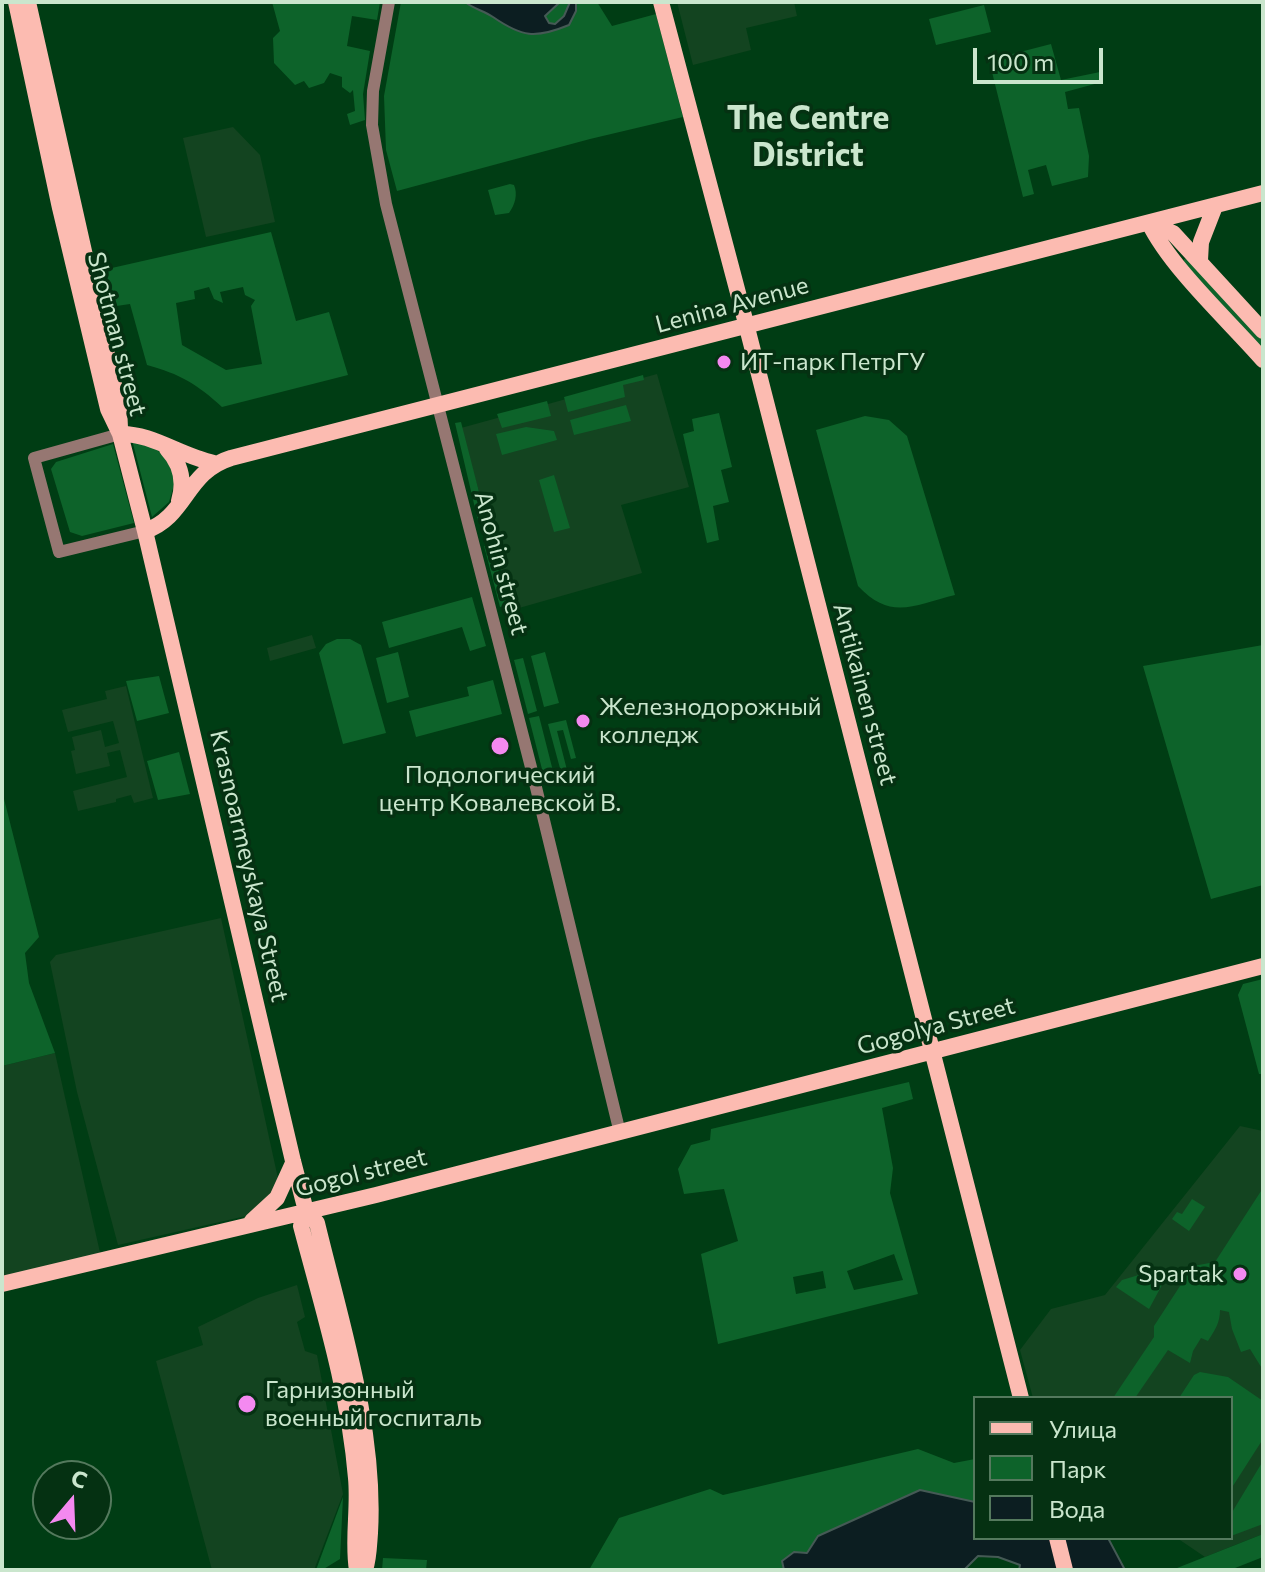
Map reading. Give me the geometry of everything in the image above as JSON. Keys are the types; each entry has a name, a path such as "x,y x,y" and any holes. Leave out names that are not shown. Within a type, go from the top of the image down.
{"main road":[{"name":"Shotman street","path":"16,2 85,316 108,409 120,434"},
{"name":"Shotman street","path":"28,2 119,407 120,434"},
{"name":"Antikainen street","path":"661,2 1020,1396"},
{"name":"Lenina Avenue","path":"214,463 1263,193"},
{"path":"1194,254 1215,206"},
{"path":"1149,223 1165,227 1194,254 1263,331"},
{"path":"1149,223 1156,238 1175,261 1263,360"},
{"path":"1175,261 1179,252 1194,254"},
{"path":"120,434 142,436 196,459 214,463"},
{"name":"Krasnoarmeyskaya Street","path":"120,434 293,1161 306,1211 317,1223 359,1408 369,1477 371,1518 365,1570"},
{"path":"163,445 173,455 182,475 182,490 175,510"},
{"path":"145,531 162,524 214,463"},
{"name":"Gogolya Street","path":"620,1133 1263,966"},
{"name":"Gogol street","path":"9,1282 620,1133"},
{"path":"247,1226 277,1198 293,1161"},
{"name":"Krasnoarmeyskaya Street","path":"306,1211 301,1226 340,1378 352,1444 356,1478 357,1570"},
{"path":"1058,1540 1065,1570"}],"street":[{"name":"Anohin street","path":"389,2 373,91 372,125 386,204 533,775 620,1133"},
{"path":"120,434 34,458 59,552 145,531"}],"shaded area":[{"path":"677,2 794,2 797,16 746,28 751,50 693,65"},
{"path":"233,127 260,155 275,222 206,237 183,138"},
{"path":"657,374 689,487 621,505 642,573 512,610 461,428"},
{"path":"312,635 316,648 270,661 267,648"},
{"path":"126,686 153,798 134,803 131,795 78,811 73,791 127,777 120,750 107,753 110,766 76,774 71,751 75,750 72,737 101,730 105,747 119,743 113,721 68,732 62,710 107,699 105,691"},
{"path":"221,918 279,1183 255,1214 118,1245 77,1092 50,962 56,955"},
{"path":"55,1053 101,1257 2,1276 2,1066"},
{"path":"1240,1126 1263,1131 1263,1534 1205,1557 1180,1540 1233,1540 1233,1396 1032,1396 1020,1350 1051,1309 1105,1295"},
{"name":"Гарнизонный военный госпиталь","path":"297,1285 305,1317 297,1322 305,1351 317,1355 343,1494 314,1570 212,1570 156,1361 203,1345 198,1327 258,1298"}],"green space":[{"path":"272,2 380,2 377,20 352,16 347,46 370,51 363,94 365,120 350,125 347,114 355,111 353,90 350,93 342,87 342,77 330,73 324,83 309,88 304,81 295,85 274,63 273,38 280,31"},
{"path":"401,2 597,2 612,26 656,14 683,117 397,191 386,150 384,96"},
{"path":"984,5 991,32 936,45 929,19"},
{"path":"1051,44 1061,80 1100,72 1102,82 1065,92 1068,109 1079,108 1089,156 1088,177 1052,186 1046,165 1028,170 1034,194 1023,197 989,60"},
{"path":"514,185 516,192 513,207 509,213 495,215 488,190"},
{"path":"271,232 296,321 329,312 348,375 222,407 188,381 147,365 130,304 103,308 94,272","holes":["209,287 214,299 223,303 220,292 243,287 245,295 255,300 251,306 262,364 226,370 182,345 176,303 195,299 194,291"]},
{"path":"1184,259 1191,260 1263,340 1263,354 1184,267"},
{"path":"643,375 644,380 623,385 625,397 568,412 564,397"},
{"path":"547,401 551,416 502,428 497,414"},
{"path":"626,405 631,421 574,435 570,420"},
{"path":"719,413 732,467 721,470 729,502 713,506 719,540 707,543 683,434 694,431 692,419"},
{"path":"865,416 889,420 907,436 955,595 915,606 892,607 881,604 858,586 816,430"},
{"path":"461,422 486,519 478,521 455,423"},
{"path":"526,427 554,431 557,440 502,455 496,434"},
{"path":"132,440 160,452 176,478 169,502 152,517"},
{"path":"113,444 134,523 82,536 70,532 51,469 56,462"},
{"path":"554,475 570,528 554,532 539,480"},
{"path":"492,544 507,605 500,607 484,546"},
{"path":"472,597 486,646 470,651 462,627 389,648 382,622"},
{"path":"337,639 350,639 361,645 386,733 343,744 319,653 326,644"},
{"path":"1263,645 1263,885 1211,899 1143,666"},
{"path":"398,652 409,697 387,703 376,658"},
{"path":"545,652 559,703 544,707 531,656"},
{"path":"523,658 537,711 528,714 514,660"},
{"path":"159,676 169,713 137,721 126,681"},
{"path":"493,680 502,714 416,737 409,711 469,696 467,687"},
{"path":"539,716 554,775 544,777 529,718"},
{"path":"566,720 576,758 571,759 563,730 557,731 567,770 561,772 548,724"},
{"path":"179,752 190,794 158,800 147,761"},
{"path":"2,791 39,937 25,953 29,983 55,1053 2,1066"},
{"path":"1263,979 1263,1074 1259,1074 1238,995 1243,984"},
{"path":"909,1082 913,1099 882,1108 893,1168 890,1193 918,1294 718,1344 701,1254 738,1241 724,1189 684,1194 678,1169 691,1145 710,1140 711,1129","holes":["894,1254 903,1280 854,1290 847,1271","823,1271 826,1288 796,1294 793,1277"]},
{"path":"1263,1188 1263,1370 1250,1349 1241,1352 1229,1312 1220,1310 1215,1330 1208,1341 1201,1338 1190,1363 1168,1350 1136,1396 1114,1396 1154,1337 1154,1326 1193,1266 1215,1262"},
{"path":"1192,1199 1205,1207 1189,1231 1172,1219 1177,1212 1182,1214"},
{"path":"1162,1268 1169,1272 1149,1309 1116,1287 1122,1280"},
{"path":"1200,1372 1228,1377 1263,1401 1263,1439 1233,1486 1233,1396 1180,1396 1194,1375"},
{"path":"918,1449 954,1463 973,1459 973,1502 919,1490 807,1554 782,1561 784,1570 589,1570 619,1518 710,1489 723,1495"},
{"path":"1263,1461 1263,1524 1233,1535 1233,1511"},
{"path":"343,1497 340,1559 322,1570 316,1570"},
{"path":"1263,1534 1263,1557 1230,1570 1172,1570"},
{"path":"383,1558 427,1560 426,1570 382,1570"}],"water":[{"path":"465,2 560,2 545,16 549,23 555,24 564,16 570,2 576,2 576,11 569,25 529,34 512,29"},
{"path":"920,1490 973,1502 973,1540 1109,1540 1125,1570 1019,1570 1020,1565 998,1557 978,1556 964,1570 784,1570 782,1561 794,1552 807,1553 818,1536"}],"place":[{"name":"ИТ-парк ПетрГУ","path":"724,362"},
{"name":"Железнодорожный колледж","path":"583,721"},
{"name":"Подологический центр Ковалевской В.","path":"500,746"},
{"name":"Spartak","path":"1240,1274"},
{"name":"Гарнизонный военный госпиталь","path":"247,1404"}],"district":[{"name":"The Centre District","path":"808,136"}]}
